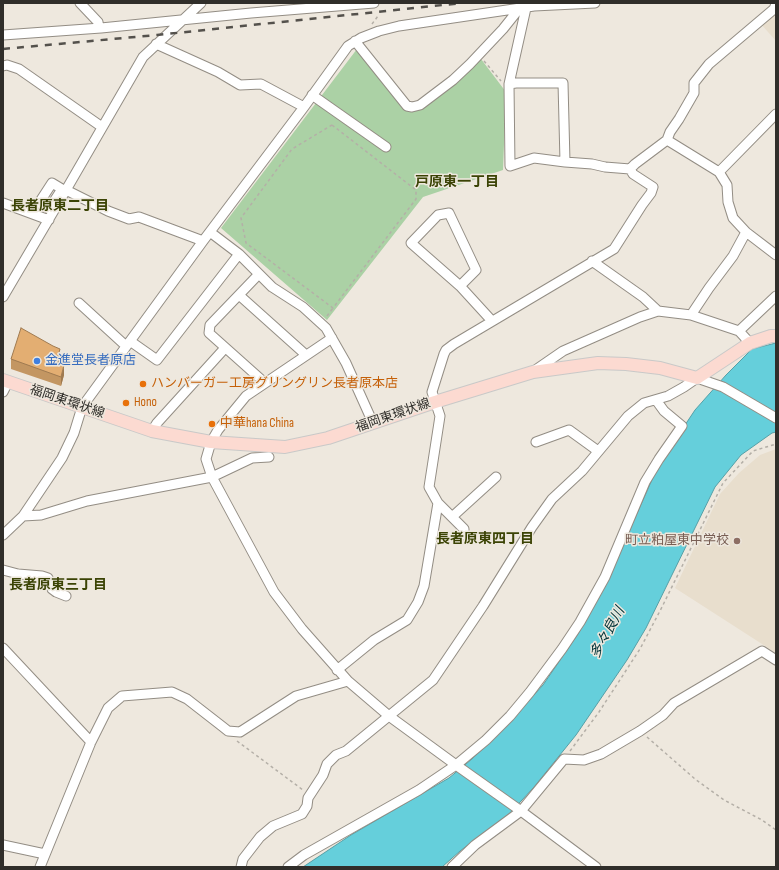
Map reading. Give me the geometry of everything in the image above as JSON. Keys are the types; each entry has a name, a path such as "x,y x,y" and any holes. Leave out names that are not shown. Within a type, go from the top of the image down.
{"main road":[{"path":"697,378 750,343 771,336 776,336"},
{"name":"福岡東環状線","path":"5,385 82,407 152,431 211,442 285,447 328,438 435,402 533,372 598,363 626,364 660,368 680,372 697,378"}],"street":[{"path":"80,3 98,22 99,28"},
{"path":"4,294 48,220 57,201 66,190 143,57 201,3"},
{"path":"3,35 99,28 251,12 369,3"},
{"path":"3,535 23,516 62,458 74,434 82,407 202,241 304,107 348,46 361,38 399,26 522,8 595,3"},
{"path":"522,8 509,84 510,166 534,158 592,164 605,168 630,169 667,140 670,132 694,93 694,83 709,64 774,9 776,4"},
{"path":"355,41 407,106 412,107 420,105 453,80 522,8"},
{"path":"156,44 218,72 240,85 261,84 304,107"},
{"path":"3,66 7,65 19,69 102,127"},
{"path":"509,84 562,83 565,162"},
{"path":"312,96 386,148"},
{"path":"719,172 776,114"},
{"path":"667,140 719,172 727,185 728,202 733,218 746,232 776,255"},
{"path":"464,536 464,529 438,503 429,487 440,416 432,392 444,354 446,350 454,344 614,249 651,193 653,187 633,174 630,169"},
{"path":"66,190 108,211 128,219 139,217 202,241"},
{"path":"3,203 48,220"},
{"path":"460,286 476,270 449,213 438,215 411,243 460,286 492,321"},
{"path":"210,232 239,254 272,287 303,307 326,328 346,363 373,423"},
{"path":"691,315 733,256 746,232"},
{"path":"79,303 128,343 157,360 239,254"},
{"path":"592,261 643,297 658,311"},
{"path":"259,274 210,325 209,333 265,383"},
{"path":"239,295 306,355"},
{"path":"738,331 776,296"},
{"path":"533,372 563,351 640,317 658,311 691,315 738,331 750,343"},
{"path":"332,338 246,396 218,430 211,442 206,459 212,477 274,592 302,629 337,670 389,716 596,867"},
{"path":"152,431 157,423 225,348"},
{"path":"241,867 243,859 260,837 273,826 302,814 307,806 308,798 323,775 327,764 336,755 346,751 433,680 483,606 532,527 552,498 582,471 628,416 644,403 668,396 697,378 737,395 776,418"},
{"path":"288,867 304,855 419,790 456,765 486,740 510,716 530,692 566,644 580,622 605,577 645,482 658,459 682,426 664,411 656,400"},
{"path":"536,442 569,430 598,452"},
{"path":"23,516 41,515 87,501 212,477 252,458 269,457"},
{"path":"452,517 496,477"},
{"path":"337,670 374,640 407,620 418,602 424,586 438,503"},
{"path":"3,570 18,574 48,578 52,589 66,596"},
{"path":"3,648 91,742"},
{"path":"452,867 475,845 521,811 564,759 584,760 601,754 640,731 663,715 674,703 762,652 776,660"},
{"path":"40,867 91,742 108,708 122,696 172,692 187,699 228,731 240,732 296,696 348,681"},
{"path":"3,845 45,854"}],"path":[{"path":"479,54 503,84 509,84"},
{"path":"332,125 416,190 416,199 333,308 246,243 241,218 292,149 332,125"},
{"path":"564,759 599,712 640,650 723,483 753,451 776,444"},
{"path":"228,731 236,740 310,795"},
{"path":"640,731 695,779 724,800 762,820 776,830"}],"shaded area":[{"path":"776,11 776,41 760,23"},
{"name":"町立粕屋東中学校","path":"776,449 776,653 675,588 720,494 739,473 760,455"}],"green space":[{"path":"357,49 408,111 420,108 481,59 506,92 503,170 423,197 327,320 221,228"}],"water":[{"name":"多々良川","path":"776,343 776,432 772,433 741,455 715,487 646,628 627,660 576,735 534,787 509,814 460,851 442,867 303,867 351,835 449,778 472,759 505,727 543,685 578,634 606,583 659,464 695,410 726,375 752,349"}],"building":[{"path":"21,328 60,349 56,364 64,365 61,377 11,359"}],"railway":[{"path":"3,49 157,35 462,3"}],"place":[{"name":"金進堂長者原店","path":"37,361"},
{"name":"ハンバーガー工房グリングリン長者原本店","path":"143,384"},
{"name":"Hono","path":"126,403"},
{"name":"中華hana China","path":"212,424"},
{"name":"町立粕屋東中学校","path":"737,541"}],"district":[{"name":"戸原東一丁目","path":"457,182"},
{"name":"長者原東二丁目","path":"60,206"},
{"name":"長者原東四丁目","path":"485,539"},
{"name":"長者原東三丁目","path":"58,585"}]}
